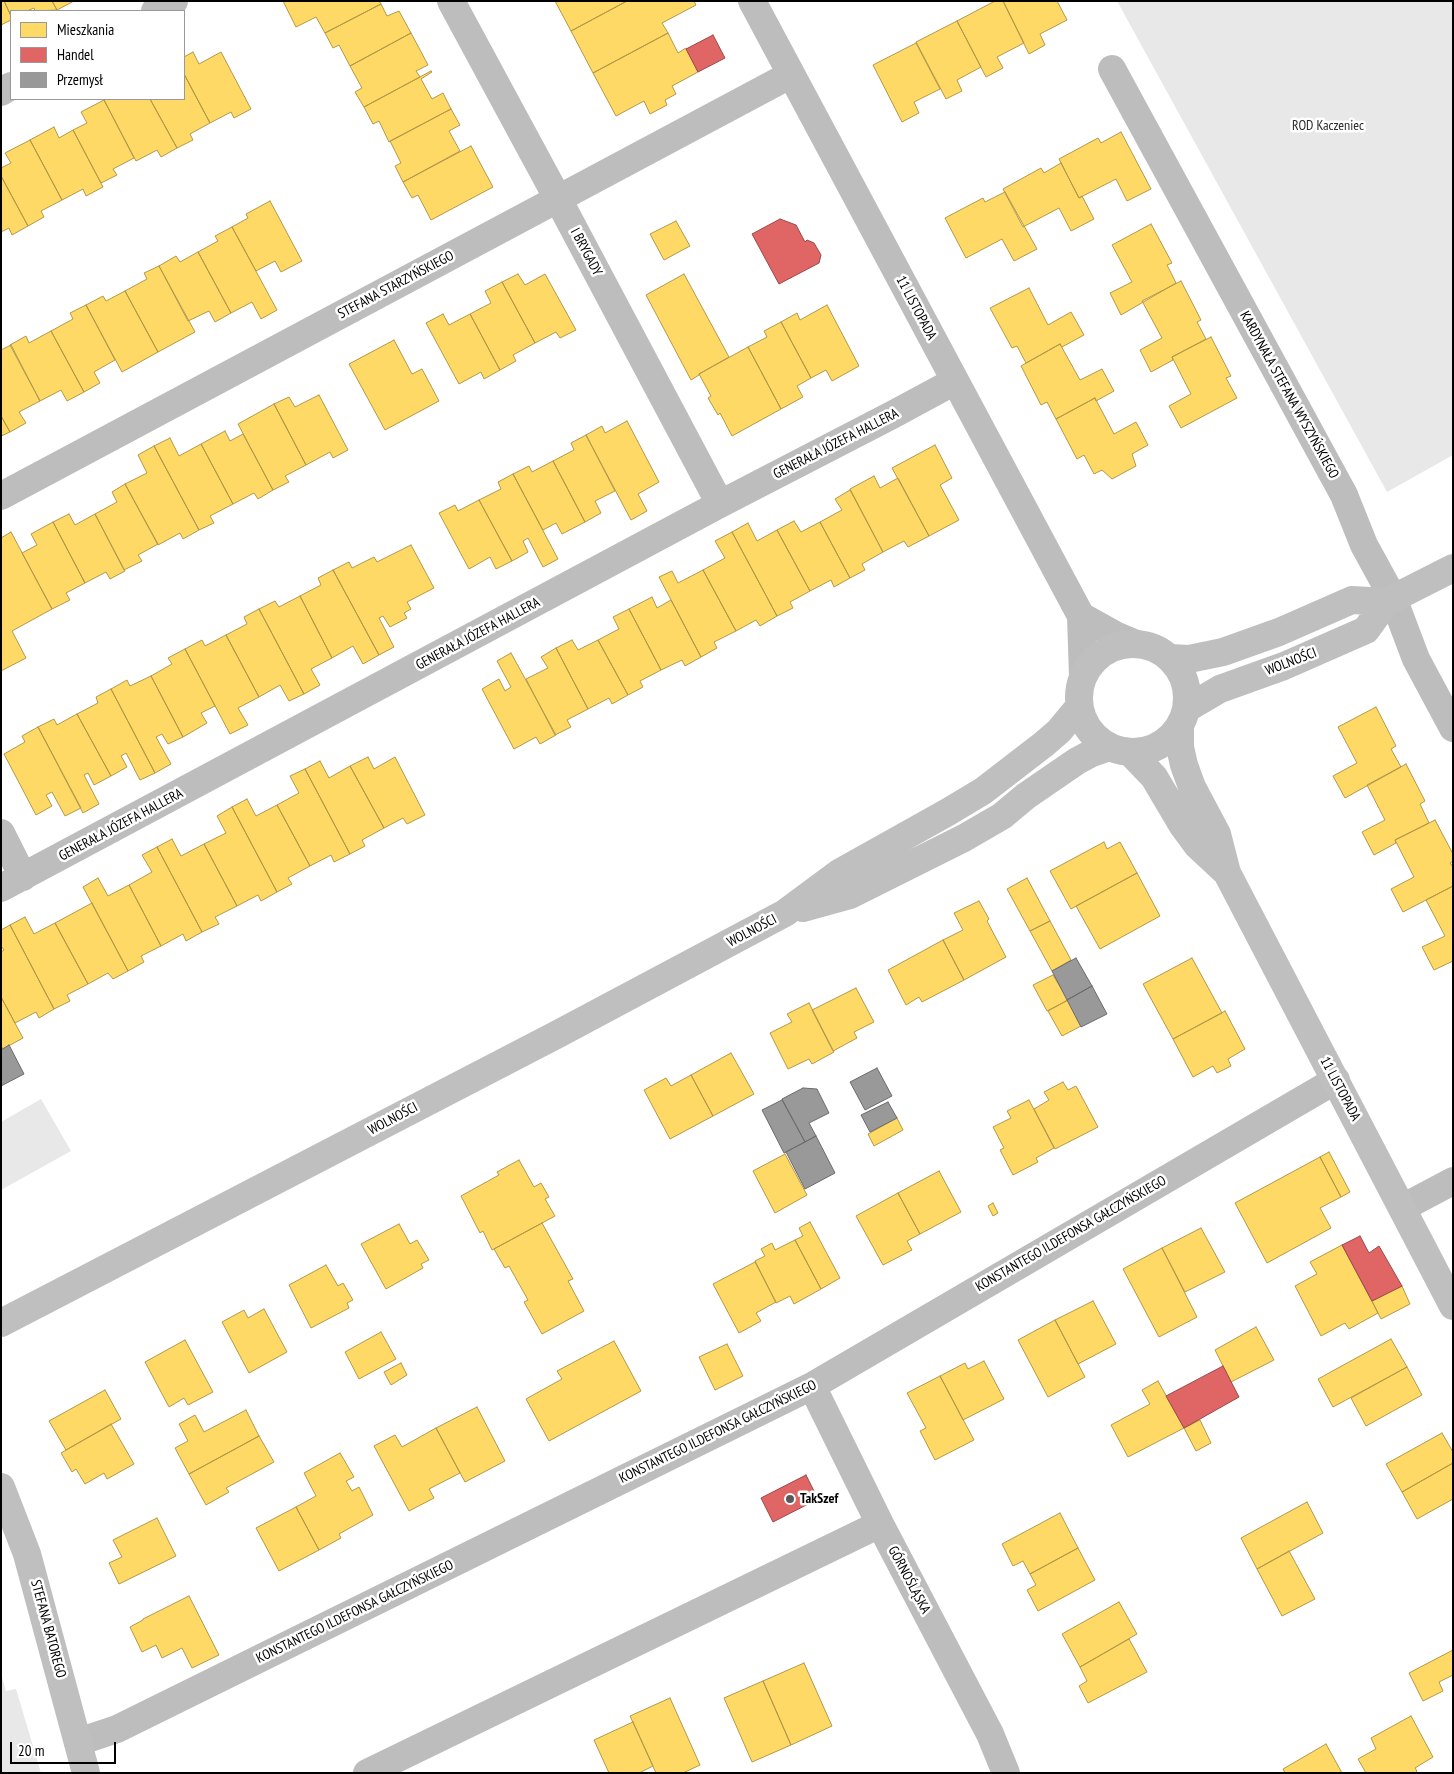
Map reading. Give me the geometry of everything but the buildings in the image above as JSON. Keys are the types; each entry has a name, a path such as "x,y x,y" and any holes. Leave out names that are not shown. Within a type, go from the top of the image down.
{"street":[{"path":"157,10 174,1"},
{"name":"I BRYGADY","path":"450,1 558,199 720,504"},
{"name":"11 LISTOPADA","path":"752,1 1081,616 1083,676"},
{"name":"KARDYNAŁA STEFANA WYSZYŃSKIEGO","path":"1112,69 1344,494 1364,545 1416,659 1453,728"},
{"name":"STEFANA STARZYŃSKIEGO","path":"1,496 790,74"},
{"name":"GENERAŁA JÓZEFA HALLERA","path":"12,883 720,504 955,381"},
{"name":"WOLNOŚCI","path":"1183,717 1220,688 1292,663 1366,630 1390,600 1453,568"},
{"name":"WOLNOŚCI","path":"1170,658 1189,659 1223,652 1279,632 1352,600 1390,600"},
{"path":"1081,616 1136,644"},
{"path":"1123,644 1148,646 1170,658 1176,665 1187,690 1183,717 1167,740 1159,746 1144,751 1119,750 1100,742 1086,727 1079,707 1079,687 1090,665 1104,652 1123,644"},
{"name":"WOLNOŚCI","path":"1,1323 540,1043 785,913 839,873 948,812 983,790 1044,744 1059,731 1079,707"},
{"name":"11 LISTOPADA","path":"1183,717 1180,747 1184,765 1192,787 1217,834 1227,872 1453,1306"},
{"name":"11 LISTOPADA","path":"1119,750 1154,777 1183,826 1197,845 1227,872"},
{"name":"WOLNOŚCI","path":"785,913 850,895 964,838 1002,816 1026,796 1092,752 1119,750"},
{"path":"1,833 12,883"},
{"name":"KONSTANTEGO ILDEFONSA GAŁCZYŃSKIEGO","path":"78,1742 117,1729 812,1386 1336,1080"},
{"path":"1402,1208 1453,1181"},
{"name":"GÓRNOŚLĄSKA","path":"812,1386 880,1524 990,1734 1006,1773"},
{"name":"STEFANA BATOREGO","path":"1,1487 27,1554 86,1773"},
{"path":"367,1773 880,1524"}],"green space":[{"name":"ROD Kaczeniec","path":"1117,1 1453,1 1453,455 1387,492"},
{"path":"41,1099 71,1151 1,1190 1,1122"},
{"path":"1,1674 6,1691 16,1689 41,1773 1,1773"}],"place":[{"name":"TakSzef","path":"790,1499"}]}
